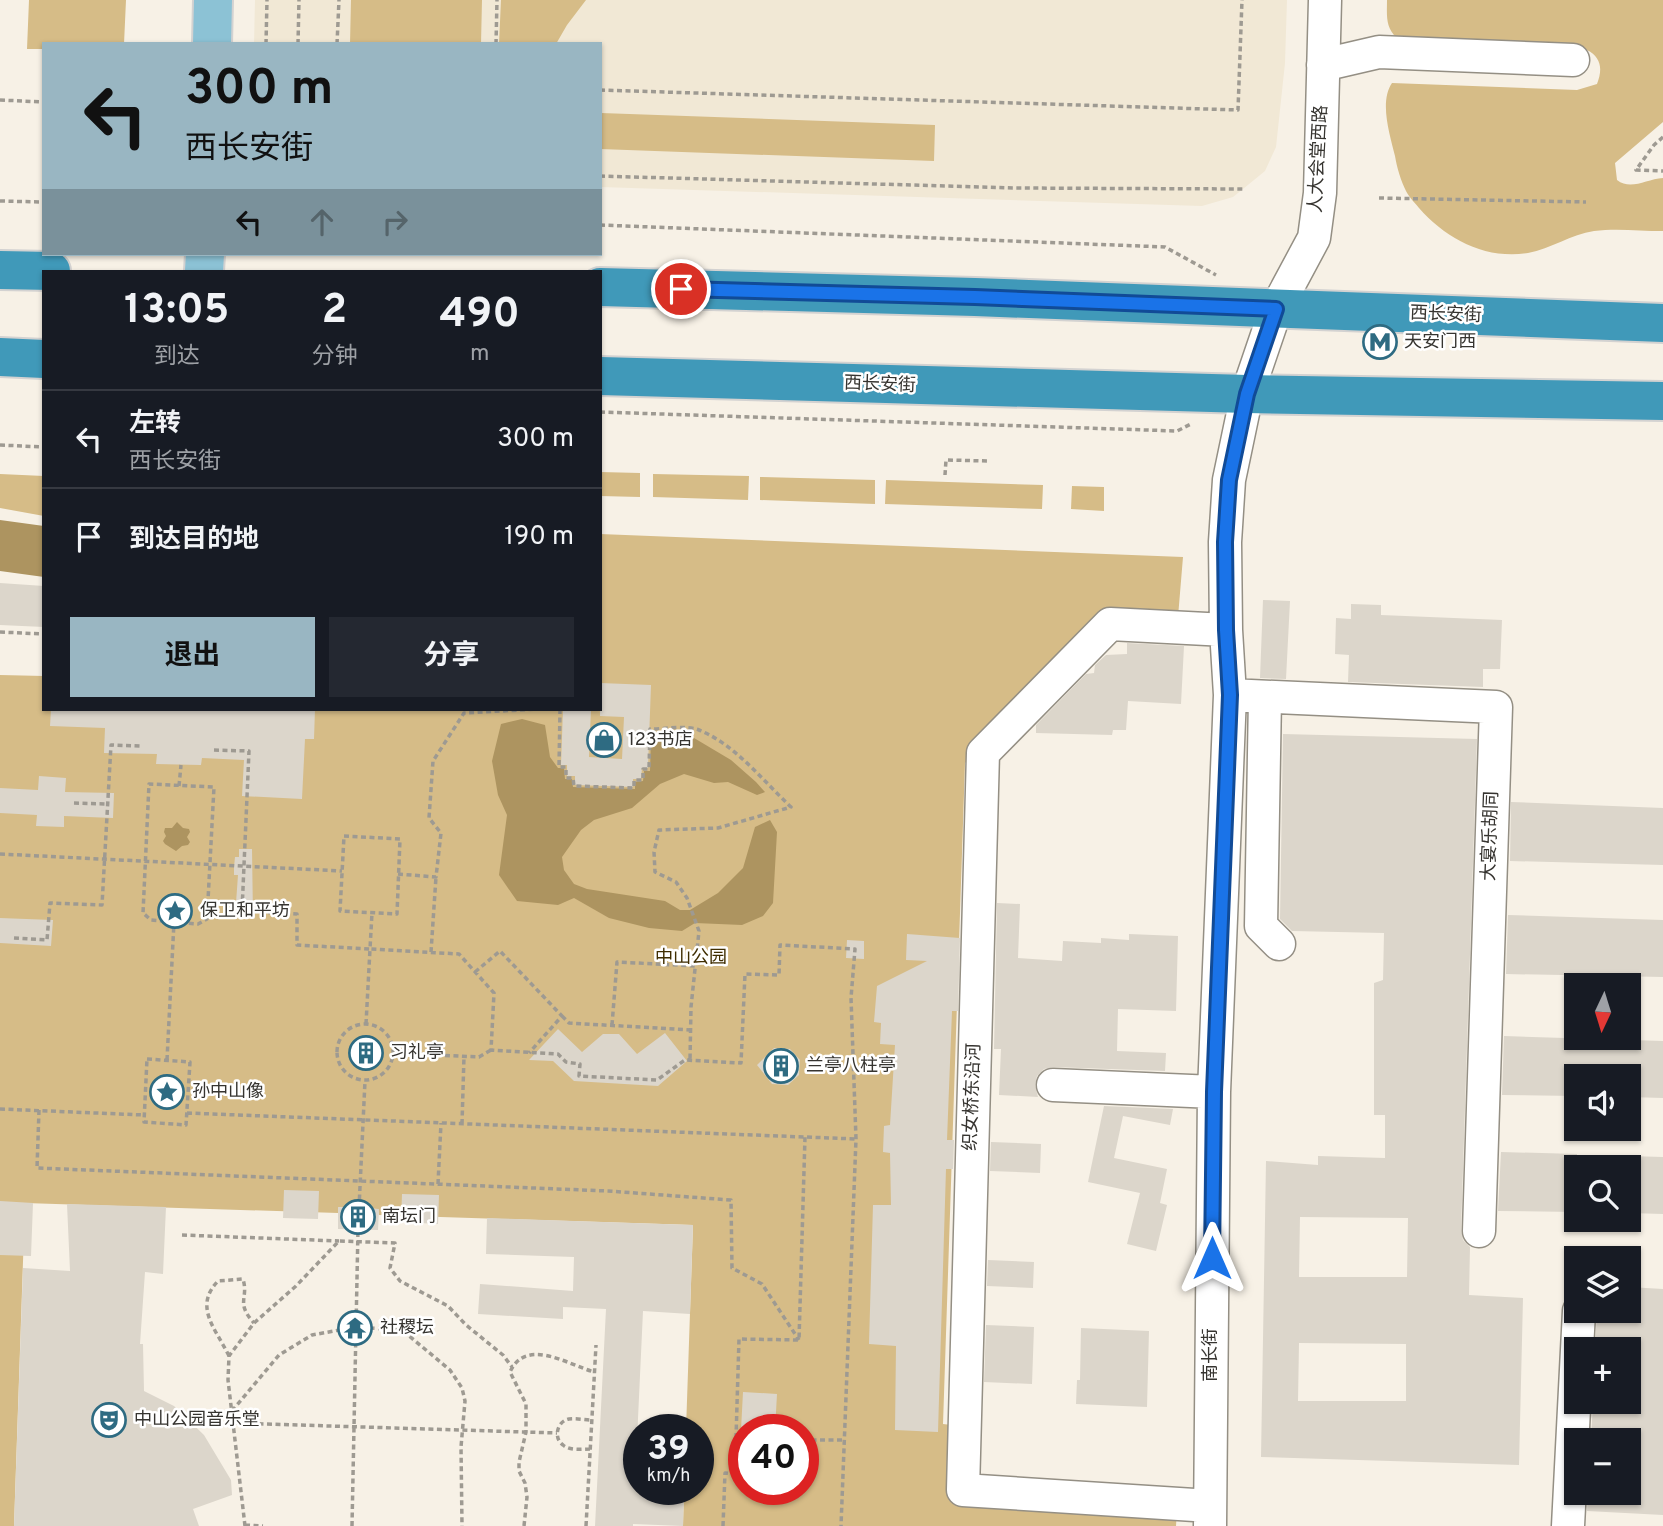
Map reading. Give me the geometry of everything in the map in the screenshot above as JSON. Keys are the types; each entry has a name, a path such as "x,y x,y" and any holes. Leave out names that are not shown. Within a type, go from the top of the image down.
{"highway":[{"path":"0,270 42,271"},
{"name":"西长安街","path":"602,287 975,297 1663,323"},
{"path":"0,358 42,359"},
{"name":"西长安街","path":"602,376 1247,394 1663,401"}],"main road":[{"path":"212,42 213,0"}],"street":[{"name":"人大会堂西路","path":"1276,309 1314,238 1320,193 1325,0"},
{"path":"1323,65 1379,52 1573,61"},
{"name":"南长街","path":"1210,1516 1214,1092 1230,695 1225,542 1229,480 1247,394 1276,309"},
{"name":"织女桥东沿河","path":"1210,1516 963,1490 983,753 1110,624 1226,630"},
{"name":"大宴乐胡同","path":"1230,695 1496,707 1479,1230"},
{"path":"1265,697 1261,926 1279,944"},
{"path":"1053,1085 1214,1092"},
{"path":"1568,1526 1578,1323"}],"path":[{"path":"266,42 267,0"},
{"path":"298,42 299,0"},
{"path":"337,42 339,0"},
{"path":"496,42 497,0"},
{"path":"602,90 1238,110 1242,0"},
{"path":"0,100 42,102"},
{"path":"1663,137 1636,170 1663,171"},
{"path":"602,176 990,187 1243,189"},
{"path":"1379,198 1586,202"},
{"path":"0,201 42,202"},
{"path":"602,225 1165,247 1220,278"},
{"path":"602,412 1177,431 1200,419"},
{"path":"0,445 42,447"},
{"path":"945,475 946,460 989,461"},
{"path":"0,632 42,634"},
{"path":"430,952 440,833 429,818 433,761 464,713 501,711"},
{"path":"560,711 559,767 566,767 566,778 573,778 574,786 634,788 634,780 643,780 643,769 649,769 650,729 697,729 741,758 791,807 718,828 659,830 654,852 655,872 676,882 687,898 699,931 690,1060"},
{"path":"14,938 47,940 50,903 102,905 111,745 141,746"},
{"path":"214,750 248,751 242,911 297,914 297,945 459,954 494,993 491,1050"},
{"path":"179,786 181,765"},
{"path":"149,784 214,787 206,919 198,924 150,920 143,913 146,862 149,784"},
{"path":"74,803 108,804"},
{"path":"344,836 400,839 398,874 397,914 341,911 344,836"},
{"path":"0,854 342,872"},
{"path":"398,874 436,877"},
{"path":"366,1024 372,913"},
{"path":"167,1060 174,922"},
{"path":"394,1053 479,1057 491,1050 558,1054 566,1062 580,1064 579,1076 657,1080 685,1060 741,1063 746,974 779,975 780,945 855,949 851,998 856,1139 841,1526"},
{"path":"475,972 500,951 569,1023 691,1030"},
{"path":"612,1025 617,962 695,966"},
{"path":"528,1053 562,1016"},
{"path":"366,1024 383,1029 393,1044 394,1053 393,1062 382,1076 365,1081 355,1079 340,1066 337,1047 347,1030 366,1024"},
{"path":"462,1124 464,1056"},
{"path":"147,1059 190,1062 187,1113 186,1125 144,1122 147,1059"},
{"path":"359,1208 365,1081"},
{"path":"0,1108 144,1115"},
{"path":"39,1110 37,1168 608,1191 731,1200 732,1268 762,1284 799,1340"},
{"path":"187,1113 856,1139"},
{"path":"438,1184 441,1123"},
{"path":"799,1340 805,1137"},
{"path":"352,1526 358,1229"},
{"path":"182,1235 395,1243 390,1268 400,1281 448,1306 466,1325 503,1355 512,1367"},
{"path":"229,1356 254,1323 296,1286 339,1241"},
{"path":"254,1323 245,1313 242,1299 245,1287 243,1279 218,1281 208,1292 205,1310 229,1356 228,1380 245,1526 263,1526"},
{"path":"232,1411 279,1355 312,1335 356,1327 402,1330 450,1370 462,1388 465,1401 462,1526"},
{"path":"737,1414 739,1339 799,1340"},
{"path":"586,1526 596,1345"},
{"path":"524,1526 527,1497 519,1462 526,1432 526,1404 510,1372 515,1360 528,1354 551,1356 594,1372"},
{"path":"590,1449 567,1448 560,1442 557,1433 560,1424 568,1419 592,1420"},
{"path":"233,1423 557,1433"},
{"path":"819,1440 845,1440"},
{"path":"723,1526 725,1474 728,1474"}],"shaded area":[{"path":"255,0 1287,0 1285,63 1276,147 1265,171 1233,197 1202,206 602,187 602,42 254,42"},
{"path":"0,520 42,526 42,577 0,571"},
{"path":"522,719 545,725 550,757 558,768 564,768 565,779 572,779 573,787 635,789 635,782 643,781 644,771 650,771 651,737 689,735 731,760 765,792 757,795 728,782 714,783 684,774 660,784 632,808 594,820 581,830 562,857 564,870 574,884 587,889 665,901 680,910 690,910 718,893 743,868 755,827 770,820 777,832 773,903 763,916 742,925 695,923 682,931 649,928 609,918 574,898 558,905 517,901 499,875 507,815 498,795 492,761 501,724"},
{"path":"177,822 183,828 189,829 187,837 190,842 176,851 163,841 166,836 165,828 172,828"}],"green space":[{"path":"29,0 126,0 124,42 42,42 42,49 27,49"},
{"path":"351,0 482,0 481,42 350,42"},
{"path":"501,0 586,0 557,42 499,42"},
{"path":"1387,0 1663,0 1663,122 1615,163 1617,180 1622,183 1633,184 1663,178 1663,231 1594,231 1536,251 1512,254 1468,245 1454,238 1430,219 1406,191 1397,165 1386,109 1386,99 1392,83 1577,90 1597,84 1600,64 1587,50 1397,38 1389,25"},
{"path":"602,113 935,125 934,161 602,149"},
{"path":"602,472 640,473 640,497 602,496"},
{"path":"0,474 42,476 42,516 0,508"},
{"path":"653,474 749,476 748,500 653,497"},
{"path":"760,477 875,480 875,504 760,500"},
{"path":"886,480 1043,485 1042,509 885,504"},
{"path":"1072,486 1104,487 1104,511 1071,509"},
{"name":"中山公园","path":"602,534 1183,557 1178,617 1113,615 965,763 943,1424 960,1426 959,1498 1177,1509 1176,1526 683,1526 684,1505 714,1505 714,1414 687,1414 693,1225 379,1215 378,1209 339,1207 338,1213 25,1203 14,1526 0,1526 0,675 42,676 42,711 602,711"}],"building":[{"path":"0,583 42,586 42,627 0,625"},
{"path":"1263,600 1290,601 1286,679 1260,678"},
{"path":"1351,604 1381,605 1381,615 1502,620 1500,669 1483,669 1483,687 1348,682 1349,655 1335,654 1336,618 1351,619"},
{"path":"1127,643 1184,646 1181,704 1128,701 1126,730 1113,730 1112,735 1036,733 1036,725 1086,674 1094,673 1095,665 1106,655 1127,654"},
{"path":"602,683 651,685 648,768 642,768 641,779 633,779 633,787 575,785 575,776 567,776 567,765 561,765 563,711 591,711 589,757 622,759 624,717 600,716"},
{"path":"51,711 315,711 314,739 305,739 302,799 242,796 244,760 202,758 201,765 156,764 157,754 104,753 105,728 50,726"},
{"path":"1283,734 1477,739 1461,1230 1463,1240 1470,1247 1469,1295 1523,1298 1519,1465 1261,1457 1266,1161 1318,1165 1318,1156 1385,1158 1385,1115 1374,1115 1374,983 1383,980 1384,933 1292,931 1280,919","holes":["1300,1217 1408,1218 1407,1277 1299,1277","1299,1343 1406,1344 1406,1401 1298,1401"]},
{"path":"39,776 66,778 65,792 114,793 113,818 64,816 64,827 36,826 37,815 0,813 0,788 38,790"},
{"path":"1511,802 1663,808 1663,865 1510,861"},
{"path":"239,849 252,849 253,918 235,917 238,875 234,875 234,867 235,857 239,857"},
{"path":"997,903 1020,904 1018,958 1062,961 1063,941 1101,943 1101,938 1129,940 1129,934 1178,936 1176,1011 1118,1009 1117,1051 1166,1053 1165,1071 1053,1067 1044,1069 1037,1076 1035,1085 1038,1097 999,1095 1001,1049 994,1049"},
{"path":"1508,915 1663,920 1663,977 1642,977 1642,973 1506,974"},
{"path":"0,918 53,920 51,946 0,943"},
{"path":"907,934 960,938 958,1011 952,1011 947,1140 954,1140 953,1169 946,1169 938,1432 895,1430 896,1346 869,1344 873,1205 891,1205 890,1153 883,1152 884,1126 890,1125 895,1045 880,1044 881,1023 874,1022 877,986 927,961 906,960"},
{"path":"847,940 864,941 864,959 846,958"},
{"path":"558,1029 582,1052 603,1034 619,1034 637,1054 665,1033 687,1061 658,1086 574,1081 553,1061 529,1060"},
{"path":"1504,1036 1564,1038 1564,1050 1642,1050 1642,1040 1663,1041 1663,1098 1641,1097 1641,1064 1564,1064 1564,1096 1502,1095"},
{"name":"习礼亭","path":"366,1039 376,1043 380,1053 376,1063 366,1067 356,1063 352,1053 356,1043"},
{"name":"兰亭八柱亭","path":"774,1048 790,1049 800,1060 799,1075 788,1085 772,1084 757,1065"},
{"path":"1104,1106 1173,1109 1170,1125 1123,1116 1114,1158 1167,1169 1160,1203 1167,1205 1156,1251 1127,1244 1140,1193 1088,1182"},
{"path":"991,1142 1041,1144 1040,1173 990,1171"},
{"path":"1501,1152 1577,1154 1564,1155 1564,1212 1498,1211"},
{"path":"1641,1156 1663,1157 1663,1214 1641,1213"},
{"path":"284,1190 319,1191 318,1219 283,1218"},
{"path":"402,1194 439,1195 438,1224 401,1222"},
{"path":"0,1201 33,1203 31,1256 0,1255"},
{"name":"中山公园音乐堂","path":"67,1204 166,1207 163,1274 145,1272 140,1344 143,1344 144,1391 174,1406 204,1435 231,1480 232,1495 193,1509 199,1526 14,1526 23,1268 70,1271"},
{"name":"南坛门","path":"338,1207 379,1209 378,1230 338,1229"},
{"path":"487,1218 693,1225 690,1314 643,1311 638,1414 623,1414 623,1505 684,1505 683,1526 595,1526 606,1309 563,1307 563,1319 478,1314 480,1284 573,1291 574,1257 486,1254"},
{"path":"988,1260 1034,1262 1033,1288 987,1286"},
{"path":"1641,1288 1663,1289 1663,1515 1587,1511 1587,1505 1641,1505 1641,1428 1592,1428 1592,1414 1641,1414 1641,1337 1596,1337 1596,1323 1641,1323"},
{"path":"986,1325 1034,1327 1032,1384 984,1382"},
{"path":"1081,1328 1149,1331 1147,1407 1076,1404 1077,1380 1080,1380"},
{"path":"743,1392 777,1394 776,1414 742,1414"}],"place":[{"name":"天安门西","path":"1380,342"},
{"name":"123书店","path":"604,740"},
{"name":"保卫和平坊","path":"175,911"},
{"name":"习礼亭","path":"366,1053"},
{"name":"兰亭八柱亭","path":"781,1066"},
{"name":"孙中山像","path":"167,1092"},
{"name":"南坛门","path":"358,1217"},
{"name":"社稷坛","path":"355,1328"},
{"name":"中山公园音乐堂","path":"109,1420"}],"route":[{"path":"681,289 1276,309 1247,394 1229,480 1225,542 1230,695 1214,1092 1212,1258"}]}
